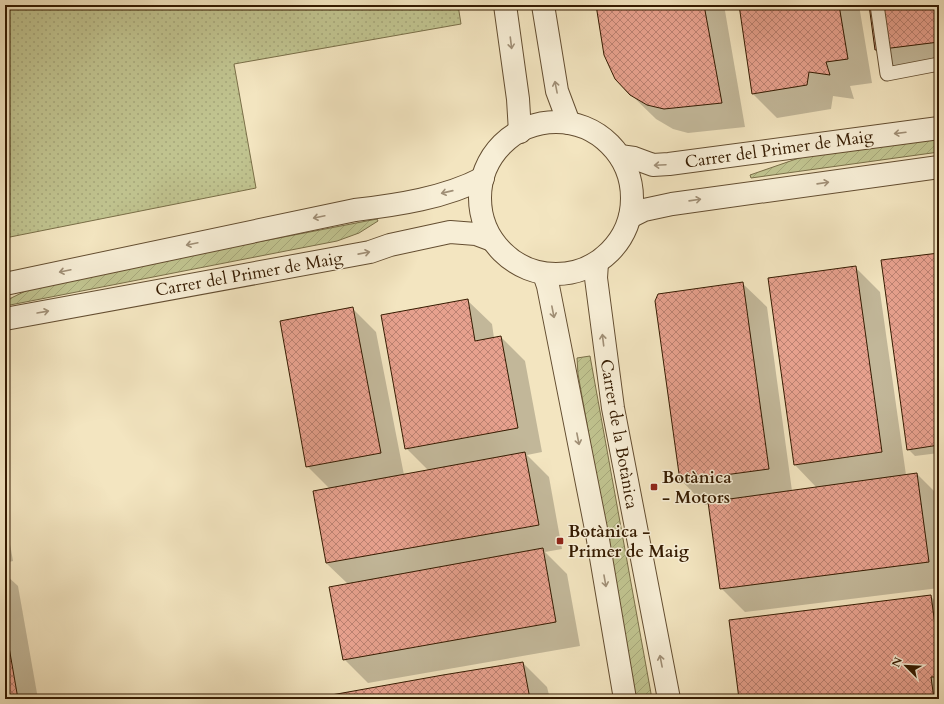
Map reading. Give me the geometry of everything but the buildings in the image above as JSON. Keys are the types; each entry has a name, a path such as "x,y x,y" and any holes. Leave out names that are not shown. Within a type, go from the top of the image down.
{"street":[{"path":"505,5 518,99 520,132"},
{"path":"543,5 557,91 569,123"},
{"path":"544,123 569,123 584,127 598,134 610,144 620,156 627,170 631,185 632,201 630,217 618,243 597,262 584,270 568,274 544,274 516,262 492,240 484,224 481,207 483,178 494,155 506,142 520,132 544,123"},
{"name":"Carrer del Primer de Maig","path":"620,156 634,158 653,165 669,164 939,128"},
{"path":"630,217 644,210 672,204 939,167"},
{"path":"5,284 355,210 454,191 483,178"},
{"name":"Carrer del Primer de Maig","path":"5,319 370,252 390,245 450,232 476,234 492,240"},
{"name":"Carrer de la Botànica","path":"597,262 597,285 613,408 669,699"},
{"path":"544,274 548,286 596,526 625,699"}],"lane":[{"path":"877,5 887,74 939,64"}],"green space":[{"path":"5,5 458,5 461,24 234,64 256,188 5,238"},
{"path":"939,138 939,152 751,178 750,175 802,157"},
{"path":"377,219 378,221 359,233 337,241 5,306 5,301 40,284"},
{"path":"590,356 652,699 636,699 578,374 577,358"}],"place":[{"name":"Botànica - Motors","path":"654,487"},
{"name":"Botànica - Primer de Maig","path":"560,541"}]}
